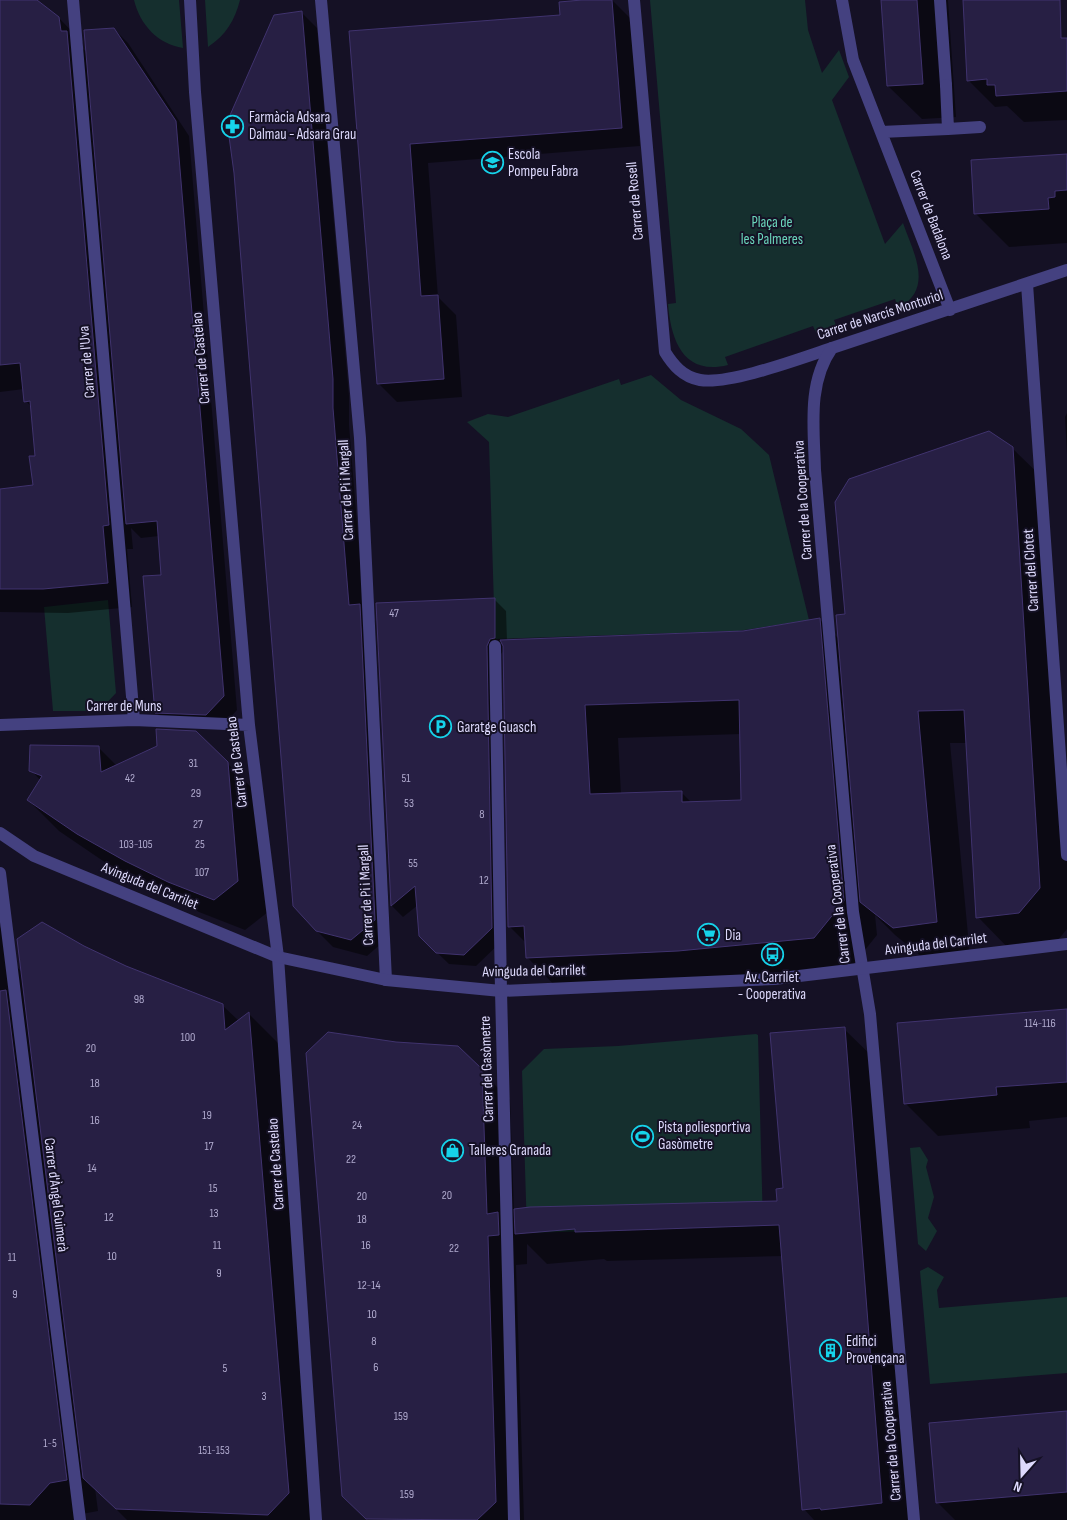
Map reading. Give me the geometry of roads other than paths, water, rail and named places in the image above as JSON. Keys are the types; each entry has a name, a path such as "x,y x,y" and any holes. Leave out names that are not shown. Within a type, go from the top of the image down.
{"street":[{"name":"Carrer de l'Uva","path":"73,0 134,720"},
{"name":"Carrer de Castelao","path":"190,0 196,101 248,725 278,957 316,1520"},
{"name":"Carrer de Pi i Margall","path":"321,0 360,438 386,980"},
{"name":"Carrer de Rosell","path":"634,0 665,352 674,365 687,376 700,380"},
{"name":"Carrer de Badalona","path":"842,0 853,60 950,310"},
{"path":"940,0 948,129"},
{"path":"881,132 980,127"},
{"name":"Carrer de Narcís Monturiol","path":"700,380 722,380 776,366 1067,270"},
{"name":"Carrer del Clotet","path":"1027,284 1067,855"},
{"name":"Carrer de la Cooperativa","path":"832,348 822,362 818,374 814,408 815,470 853,912 870,1024 914,1520"},
{"name":"Carrer del Gasòmetre","path":"495,646 514,1520"},
{"name":"Carrer de Muns","path":"0,725 134,720 248,725"},
{"name":"Avinguda del Carrilet","path":"0,833 34,856 278,957 386,980 501,991 774,979 1067,944"},
{"name":"Carrer d'Àngel Guimerà","path":"0,873 80,1520"}],"place":[{"name":"Farmàcia Adsara Dalmau - Adsara Grau","path":"233,126"},
{"name":"Escola Pompeu Fabra","path":"492,163"},
{"name":"Garatge Guasch","path":"441,727"},
{"name":"Dia","path":"709,935"},
{"name":"Av. Carrilet - Cooperativa","path":"772,954"},
{"name":"Pista poliesportiva Gasòmetre","path":"642,1136"},
{"name":"Talleres Granada","path":"453,1150"},
{"name":"Edifici Provençana","path":"830,1350"}],"park label":[{"name":"Plaça de les Palmeres","path":"772,230"}]}
